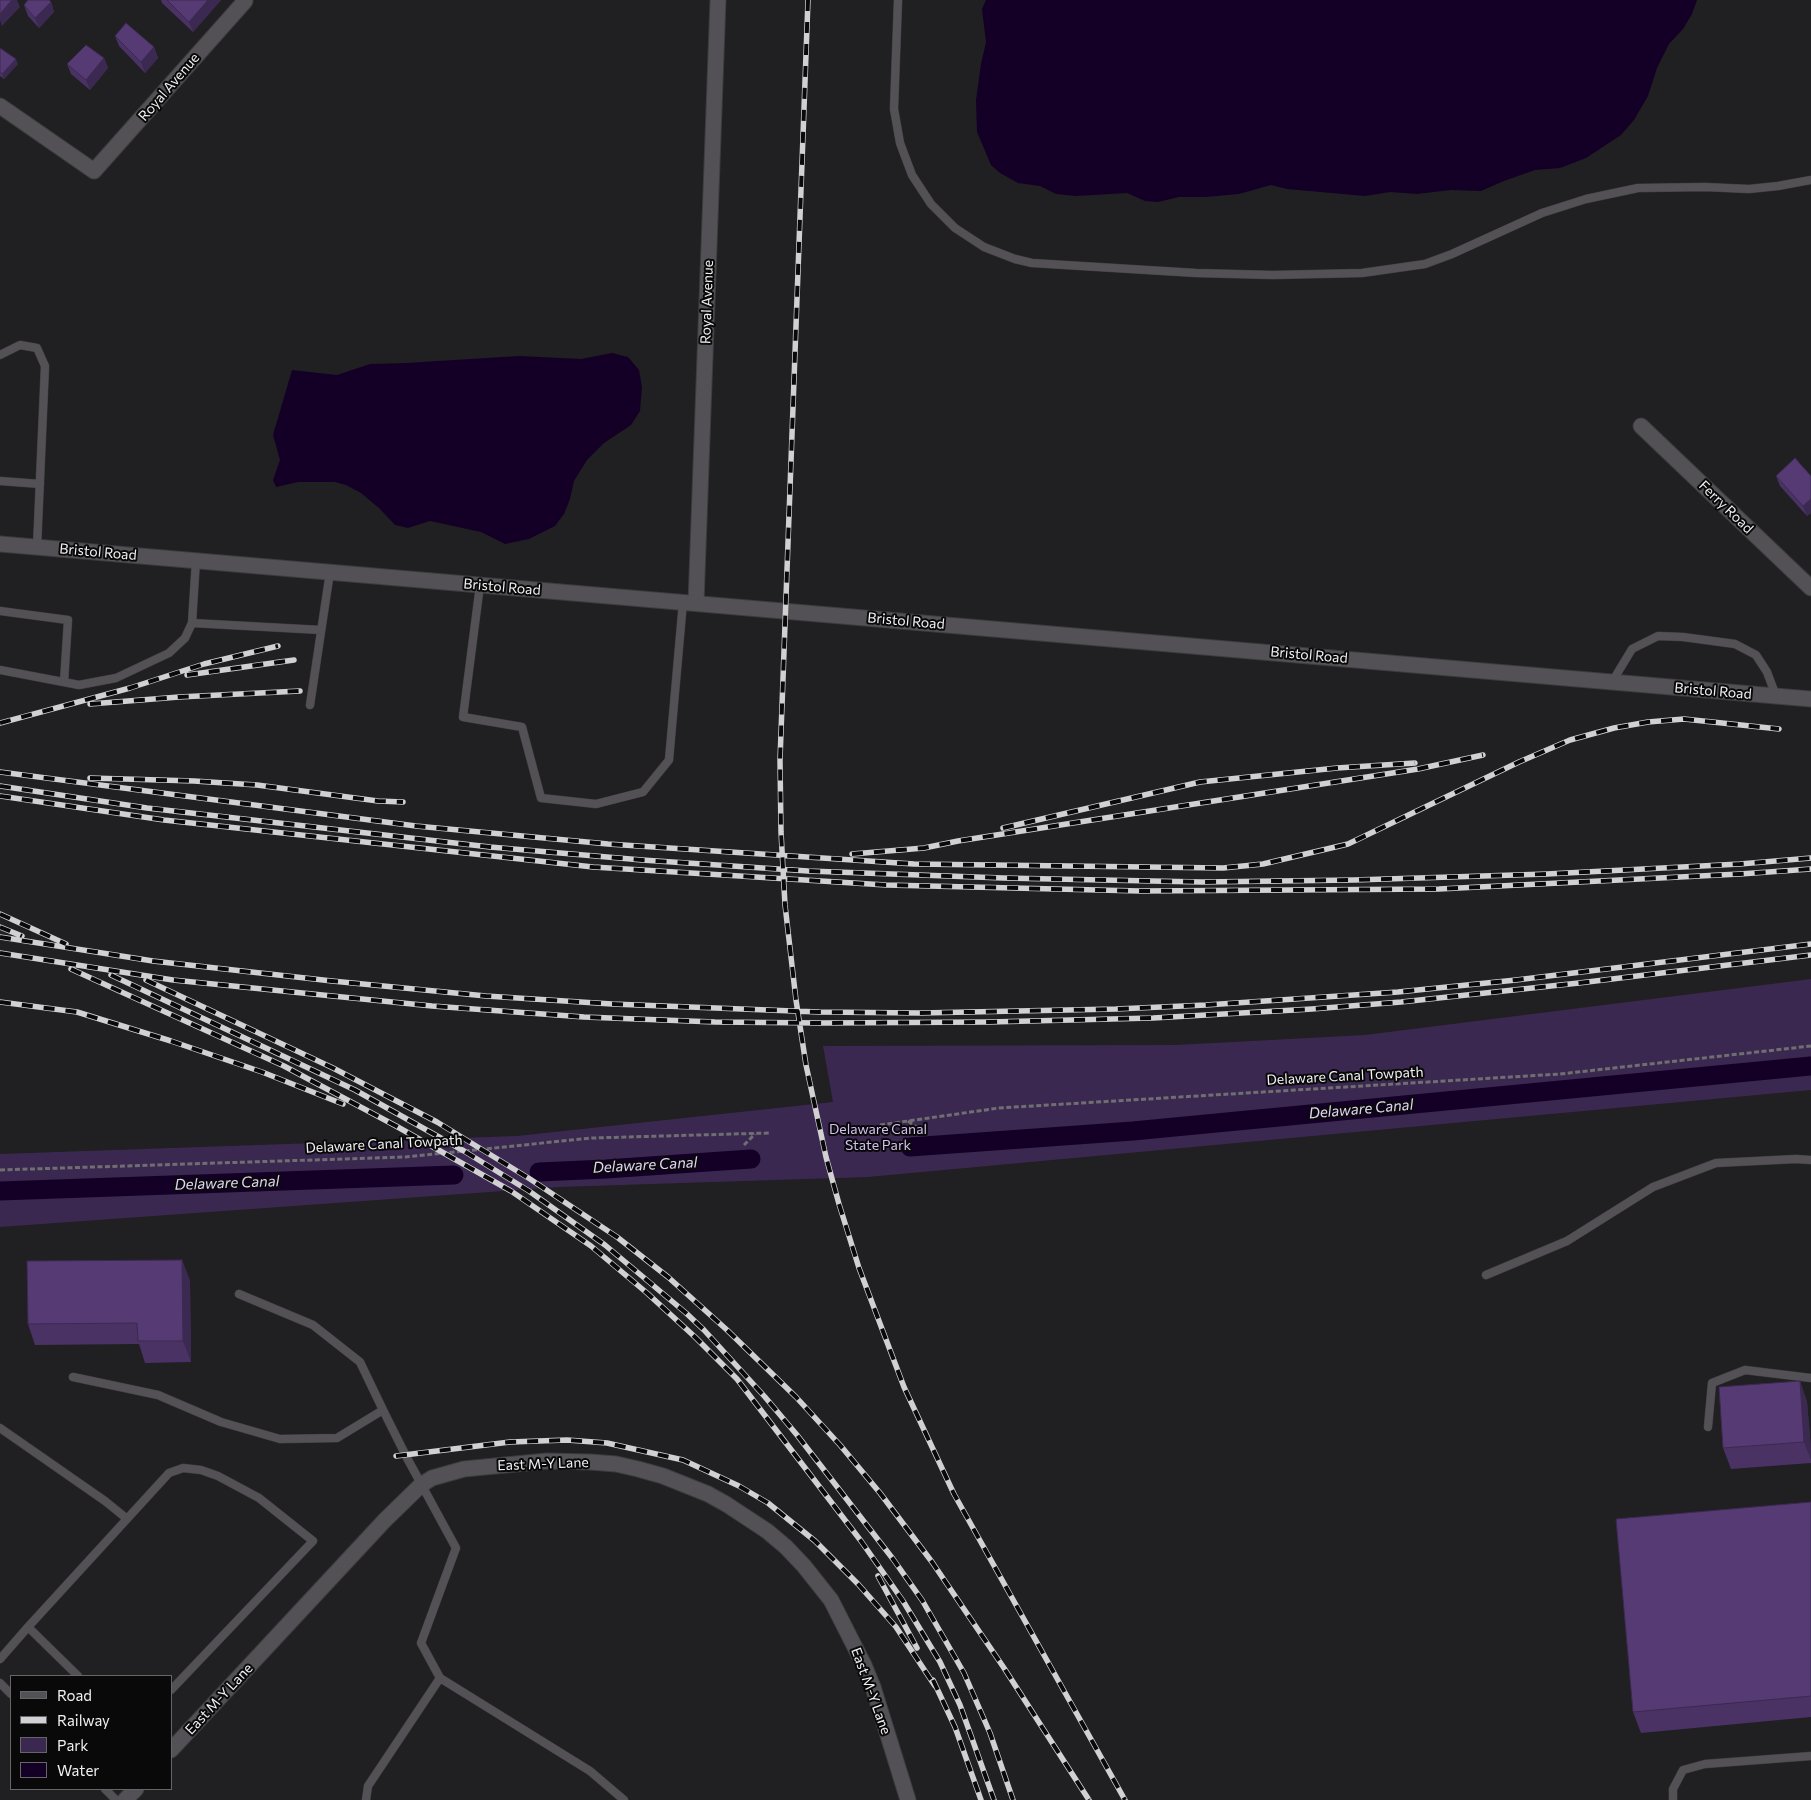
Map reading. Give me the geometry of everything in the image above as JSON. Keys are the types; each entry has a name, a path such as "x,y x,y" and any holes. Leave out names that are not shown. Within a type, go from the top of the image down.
{"street":[{"name":"Royal Avenue","path":"689,603 718,0"},
{"name":"Royal Avenue","path":"0,106 94,171 244,1"},
{"name":"Ferry Road","path":"1641,426 1811,588"},
{"name":"Bristol Road","path":"0,544 1811,699"},
{"name":"East M-Y Lane","path":"172,1749 384,1520 421,1485 432,1478 464,1469 547,1461 599,1462 616,1464 670,1479 708,1494 745,1516 786,1547 804,1566 818,1582 839,1614 864,1665 908,1800"},
{"path":"125,1800 135,1790"}],"lane":[{"path":"898,0 894,109 900,143 912,175 931,204 955,228 984,247 999,254 1032,263 1196,273 1273,275 1362,273 1425,264 1542,214 1586,199 1638,188 1705,187 1749,189 1811,180"},
{"path":"0,355 20,345 37,348 45,366 37,547"},
{"path":"0,481 40,484"},
{"path":"0,670 79,685 116,678 169,653 185,638 192,623 196,560"},
{"path":"310,705 330,572"},
{"path":"480,585 463,717 522,727 541,798 596,804 643,792 670,760 689,603"},
{"path":"0,611 68,620 64,682"},
{"path":"192,623 321,630"},
{"path":"1612,682 1632,649 1658,636 1683,637 1735,644 1756,656 1767,672 1776,696"},
{"path":"1486,1275 1567,1241 1653,1187 1716,1163 1811,1160"},
{"path":"239,1294 313,1326 360,1362 421,1485 456,1548 421,1643 440,1678 590,1771 624,1800"},
{"path":"1708,1427 1712,1383 1745,1370 1811,1378"},
{"path":"73,1378 158,1395 221,1422 280,1439 336,1438 383,1410"},
{"path":"0,1428 105,1501 126,1518"},
{"path":"0,1659 126,1518 169,1473 183,1468 201,1470 218,1476 259,1498 313,1541 172,1689"},
{"path":"28,1627 77,1675"},
{"path":"366,1800 368,1786 440,1678"},
{"path":"0,1683 10,1693"},
{"path":"1674,1800 1674,1789 1683,1770 1705,1764 1811,1756"},
{"path":"106,1790 116,1800"}],"path":[{"name":"Delaware Canal Towpath","path":"880,1125 999,1108 1560,1074 1811,1046"},
{"path":"908,1121 922,1132"},
{"name":"Delaware Canal Towpath","path":"0,1170 405,1157 592,1138 768,1133"},
{"path":"744,1145 756,1134"}],"green space":[{"name":"Delaware Canal State Park","path":"1811,979 1811,1090 868,1177 559,1187 0,1227 0,1154 517,1136 833,1102 823,1046 1176,1045 1365,1035"}],"water":[{"path":"986,0 1697,0 1692,14 1683,29 1669,44 1657,68 1648,96 1634,120 1621,135 1586,158 1560,168 1535,170 1481,191 1451,190 1417,194 1390,192 1365,196 1287,189 1271,185 1239,194 1179,197 1158,202 1145,201 1127,193 1076,196 1056,194 1040,186 1018,183 1000,173 991,165 977,132 976,100 986,42 982,9"},
{"path":"612,353 628,357 639,370 642,387 640,411 631,425 604,443 587,460 574,481 564,514 555,526 529,539 505,544 481,532 430,521 408,528 395,525 361,493 346,485 335,482 298,482 276,487 273,480 280,460 273,435 292,370 337,375 370,364 519,356 581,359"}],"building":[{"path":"0,0 12,0 0,14"},
{"path":"28,0 49,0 51,2 35,18 24,5"},
{"path":"167,0 208,0 189,22"},
{"path":"126,23 154,47 141,62 115,36"},
{"path":"86,45 104,58 86,80 67,64"},
{"path":"0,48 16,59 2,74 0,72"},
{"path":"1795,458 1811,476 1811,499 1803,506 1776,476"},
{"path":"182,1260 183,1341 138,1341 137,1323 28,1324 27,1261"},
{"path":"1800,1381 1804,1442 1723,1448 1719,1387"},
{"path":"1811,1502 1811,1696 1633,1712 1616,1519"}],"waterway":[{"name":"Delaware Canal","path":"910,1147 1133,1131 1811,1066"},
{"name":"Delaware Canal","path":"539,1172 751,1159"},
{"name":"Delaware Canal","path":"0,1191 454,1175"}],"railway":[{"path":"808,0 780,760 785,905 806,1065 826,1157 839,1204 859,1268 904,1387 954,1494 1125,1800"},
{"path":"0,723 130,688 204,664 278,646"},
{"path":"187,675 294,660"},
{"path":"90,704 300,691"},
{"path":"0,772 416,826 608,844 914,864 1223,868 1263,864 1348,844 1519,762 1570,740 1614,728 1648,722 1684,719 1779,729"},
{"path":"852,854 924,848 958,841 1418,769 1483,755"},
{"path":"1003,828 1200,782 1337,768 1415,763"},
{"path":"90,778 257,785 378,801 403,802"},
{"path":"0,786 147,808 490,847 642,860 808,871 1003,878 1202,882 1354,880 1547,874 1740,864 1811,858"},
{"path":"0,796 164,820 593,867 886,885 1140,891 1439,889 1811,869"},
{"path":"0,914 66,944"},
{"path":"0,927 22,936"},
{"path":"0,937 153,961 486,996 612,1004 819,1012 920,1013 1116,1009 1398,992 1516,980 1811,944"},
{"path":"0,953 173,980 432,1006 584,1017 715,1022 821,1023 989,1022 1153,1018 1312,1009 1401,1002 1579,983 1811,955"},
{"path":"71,969 284,1066 396,1126 511,1191 591,1246 647,1293 737,1379 861,1541 903,1601 940,1662 960,1705 994,1800"},
{"path":"111,975 355,1090 464,1151 529,1191 605,1245 686,1313 765,1397 797,1435 893,1559 922,1600 964,1673 990,1733 1013,1800"},
{"path":"146,980 333,1068 437,1122 530,1179 617,1237 668,1277 727,1330 796,1397 840,1445 880,1493 932,1562 1004,1668 1089,1800"},
{"path":"0,1002 77,1012 262,1072 343,1104"},
{"path":"396,1456 510,1442 567,1440 607,1443 683,1460 739,1486 768,1503 815,1541 858,1584 896,1627 935,1686"},
{"path":"878,1576 917,1648"},
{"path":"933,1680 955,1727 981,1800"}]}
